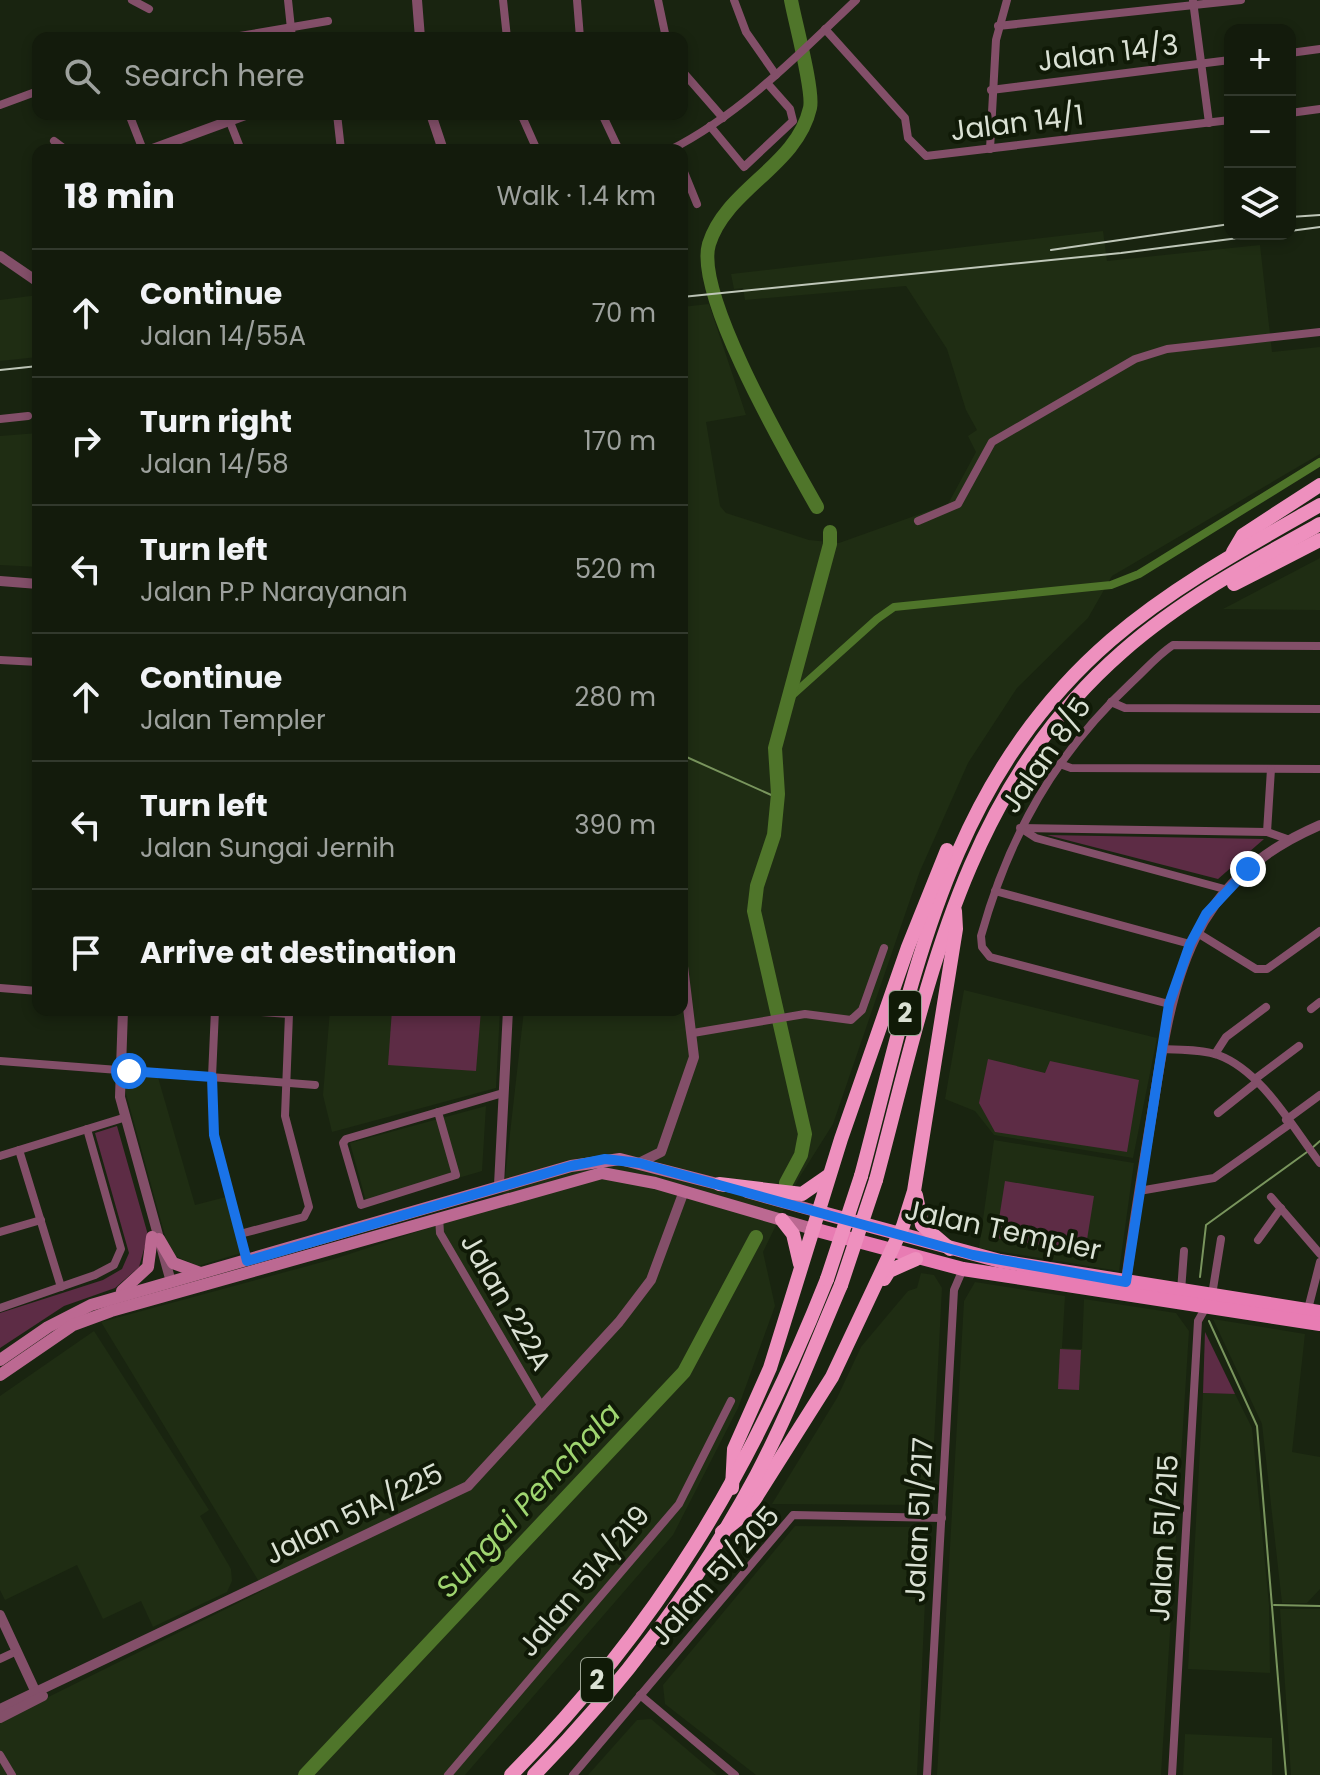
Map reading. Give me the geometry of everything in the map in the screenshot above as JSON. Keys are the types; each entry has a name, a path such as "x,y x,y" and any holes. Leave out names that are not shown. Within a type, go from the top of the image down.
{"highway":[{"path":"1230,556 1243,535 1320,485"},
{"name":"2","path":"534,1775 648,1643 722,1532 773,1442 841,1285 938,897 979,804 1034,720 1086,663 1128,626 1230,556 1320,505"},
{"name":"2","path":"511,1775 546,1740 635,1635 732,1488 786,1379 869,1178 954,899 1001,798 1047,729 1123,651 1186,603 1320,524"},
{"path":"1186,603 1215,596 1320,540"},
{"path":"732,1488 734,1449 770,1368 831,1173 927,894 962,818 979,804"},
{"path":"722,1532 746,1513 832,1377 899,1235 914,1191 956,929 954,899"},
{"path":"719,1184 764,1187 802,1194 831,1173"},
{"path":"914,1191 922,1225 950,1249"},
{"path":"782,1220 793,1234 801,1268"},
{"path":"863,1316 889,1271 916,1259"}],"main road":[{"path":"0,1375 73,1325 112,1304 168,1285 203,1280 247,1261 367,1224 596,1160 639,1163 819,1212"},
{"path":"0,1360 70,1314 602,1173 618,1173 813,1229"},
{"name":"Jalan Templer","path":"819,1212 950,1249 1125,1288 1181,1291 1209,1301"},
{"name":"Jalan Templer","path":"813,1229 916,1259 963,1269 1125,1288 1313,1317"},
{"path":"156,1238 173,1263 203,1280"},
{"path":"112,1304 148,1267 156,1238"}],"street":[{"path":"132,0 149,9"},
{"path":"288,0 291,32"},
{"path":"417,0 420,32"},
{"path":"503,0 506,32"},
{"path":"577,0 580,32"},
{"path":"658,0 665,32"},
{"path":"734,0 746,32 776,75"},
{"path":"681,144 723,118 767,83 856,0"},
{"path":"990,149 991,90 998,26 1007,0"},
{"path":"998,26 1194,2 1241,0"},
{"path":"1194,2 1209,123"},
{"path":"259,32 328,21"},
{"name":"Jalan 14/1","path":"823,32 905,118 908,138 926,156 1224,121"},
{"path":"1296,52 1320,49"},
{"name":"Jalan 14/3","path":"991,90 1224,61"},
{"path":"688,78 723,118"},
{"path":"710,126 744,167 793,121 790,109 767,83"},
{"path":"0,105 32,93"},
{"path":"1296,112 1320,109"},
{"path":"131,120 141,144"},
{"path":"167,144 234,120"},
{"path":"338,120 340,144"},
{"path":"433,120 441,144"},
{"path":"524,120 534,144"},
{"path":"605,120 616,144"},
{"path":"230,122 239,144"},
{"path":"54,141 58,144"},
{"path":"688,182 697,204"},
{"path":"0,256 32,278"},
{"path":"918,521 958,504 992,442 1135,359 1166,349 1320,332"},
{"path":"0,419 28,416"},
{"path":"0,581 32,584"},
{"name":"Jalan 8/5","path":"1169,1004 990,957 982,947 981,936 1020,828 1060,764 1111,702 1173,645 1320,646"},
{"path":"0,660 32,662"},
{"path":"1111,702 1125,708 1320,709"},
{"path":"1060,764 1071,768 1320,769"},
{"path":"1267,832 1271,769"},
{"path":"1125,1288 1169,1004 1190,944 1228,890 1287,839 1320,825"},
{"path":"1020,828 1267,832 1287,839"},
{"path":"1020,828 1036,838 1228,890"},
{"path":"995,891 1190,944"},
{"path":"1196,932 1256,969 1267,969 1319,934"},
{"path":"693,1033 797,1015 851,1020 862,1010 884,948"},
{"path":"0,988 32,991"},
{"path":"639,1163 661,1152 694,1057 688,999"},
{"path":"1311,1009 1320,1002"},
{"path":"1215,1054 1226,1037 1266,1007"},
{"path":"123,1016 119,1070 123,1118 168,1285"},
{"path":"215,1016 214,1135 247,1261"},
{"path":"240,1234 304,1217 309,1207 285,1116 289,1016"},
{"path":"499,1185 508,1016"},
{"path":"1218,1113 1299,1046"},
{"path":"1162,1049 1215,1054 1230,1060 1256,1081 1318,1160"},
{"path":"0,1061 313,1085"},
{"path":"367,1224 343,1143 346,1139 503,1093"},
{"path":"1139,1191 1214,1178 1320,1095"},
{"path":"361,1205 456,1175 438,1112"},
{"path":"0,1156 123,1118"},
{"path":"0,1308 95,1275 114,1265 121,1249 87,1129"},
{"path":"19,1150 61,1287"},
{"name":"Jalan 51A/225","path":"0,1718 100,1663 461,1490 619,1322 651,1280 684,1191"},
{"path":"1271,1197 1320,1254"},
{"path":"1258,1240 1281,1208"},
{"name":"Jalan 222A","path":"439,1217 440,1233 542,1407"},
{"path":"0,1232 41,1220"},
{"name":"Jalan 51/215","path":"1172,1775 1198,1321 1209,1301 1221,1239"},
{"path":"1181,1291 1184,1251"},
{"path":"1313,1317 1320,1262"},
{"name":"Jalan 51/217","path":"927,1775 954,1290 963,1269"},
{"name":"Jalan 51A/219","path":"448,1775 679,1504 731,1401"},
{"name":"Jalan 51/205","path":"573,1775 793,1515 942,1518"},
{"path":"0,1615 38,1695"},
{"path":"0,1659 17,1651"},
{"name":"Jalan 51A/225","path":"0,1709 38,1695 56,1682 100,1663"},
{"path":"27,1672 47,1682 56,1682"},
{"path":"17,1701 27,1684 27,1672"},
{"path":"640,1695 735,1775"},
{"path":"0,1755 12,1775"}],"shaded area":[{"path":"1103,231 1107,261 1260,245 1272,352 1320,347 1320,454 1112,576 1088,618 1017,688 968,763 920,871 833,1124 799,1178 763,1252 775,1306 738,1408 673,1535 465,1775 0,1775 0,1721 264,1590 101,1322 337,1258 502,1204 523,1016 688,1016 688,306 709,304 746,415 706,422 720,506 726,513 809,540 839,543 948,504 976,452 968,436 977,430 966,410 947,349 906,286 745,300 743,288 734,289 731,274"},
{"path":"32,296 32,358 0,361 0,300"},
{"path":"32,433 32,567 0,565 0,436"},
{"path":"1320,558 1320,610 1223,609"},
{"path":"1047,835 1264,839 1218,879"},
{"path":"964,990 1157,1038 1133,1158 994,1135 975,1111 945,1099"},
{"path":"330,1016 500,1016 496,1088 332,1132 323,1095"},
{"path":"392,1016 481,1016 476,1071 388,1065"},
{"path":"988,1059 1045,1073 1050,1061 1139,1080 1127,1152 995,1132 979,1103"},
{"path":"136,1074 157,1074 195,1205 226,1197 241,1253 198,1266 170,1254 125,1090"},
{"path":"486,1106 482,1171 367,1205 350,1143"},
{"path":"117,1126 148,1235 139,1267 115,1288 64,1306 0,1348 0,1313 103,1280 122,1269 129,1253 95,1133"},
{"path":"994,1140 1134,1163 1119,1271 979,1248"},
{"path":"1005,1181 1094,1196 1085,1252 996,1238"},
{"path":"921,1273 934,1275 942,1288 931,1500 927,1505 772,1504 837,1398 861,1347 908,1291 917,1288"},
{"path":"975,1282 1065,1296 1062,1348 1082,1349 1084,1299 1176,1313 1189,1331 1161,1775 937,1775 964,1301"},
{"path":"1213,1319 1305,1334 1292,1452 1320,1457 1320,1589 1307,1603 1282,1603 1262,1424"},
{"path":"94,1331 209,1510 200,1516 231,1569 232,1581 227,1592 153,1627 141,1601 103,1619 77,1565 5,1600 0,1590 0,1396"},
{"path":"1205,1332 1235,1394 1203,1393"},
{"path":"1060,1349 1081,1350 1079,1390 1058,1389"},
{"path":"1203,1393 1235,1394 1252,1428 1269,1605 1270,1673 1188,1669"},
{"path":"795,1526 920,1527 928,1536 917,1775 756,1775 665,1704 663,1685"},
{"path":"1280,1609 1320,1609 1320,1775 1291,1775"},
{"path":"651,1719 717,1775 588,1775 637,1720"},
{"path":"1185,1734 1272,1738 1272,1775 1183,1775"}],"waterway":[{"name":"Sungai Penchala","path":"791,0 807,72 810,108 803,128 791,146 730,208 718,225 709,244 708,268 716,300 747,376 817,507"},
{"path":"788,699 894,607 1111,585 1139,574 1320,462"},
{"name":"Sungai Penchala","path":"786,1183 801,1155 805,1134 754,911 757,886 774,835 778,794 775,748 830,544 830,532"},
{"path":"688,758 778,798"},
{"path":"1312,1148 1320,1141"},
{"path":"1200,1277 1206,1225 1307,1152"},
{"name":"Sungai Penchala","path":"305,1775 684,1372 756,1237"},
{"path":"1209,1321 1257,1426 1286,1775"},
{"path":"1274,1605 1320,1606"}],"tram line":[{"path":"1296,217 1320,215"},
{"path":"1051,250 1224,225"},
{"path":"1296,230 1320,227"},
{"path":"688,296 1224,240"},
{"path":"0,370 32,367"}],"route":[{"path":"129,1071 212,1077 214,1135 247,1261 526,1177 588,1162 620,1159 973,1255 1126,1282 1169,1004 1190,944 1206,914 1248,869"}]}
